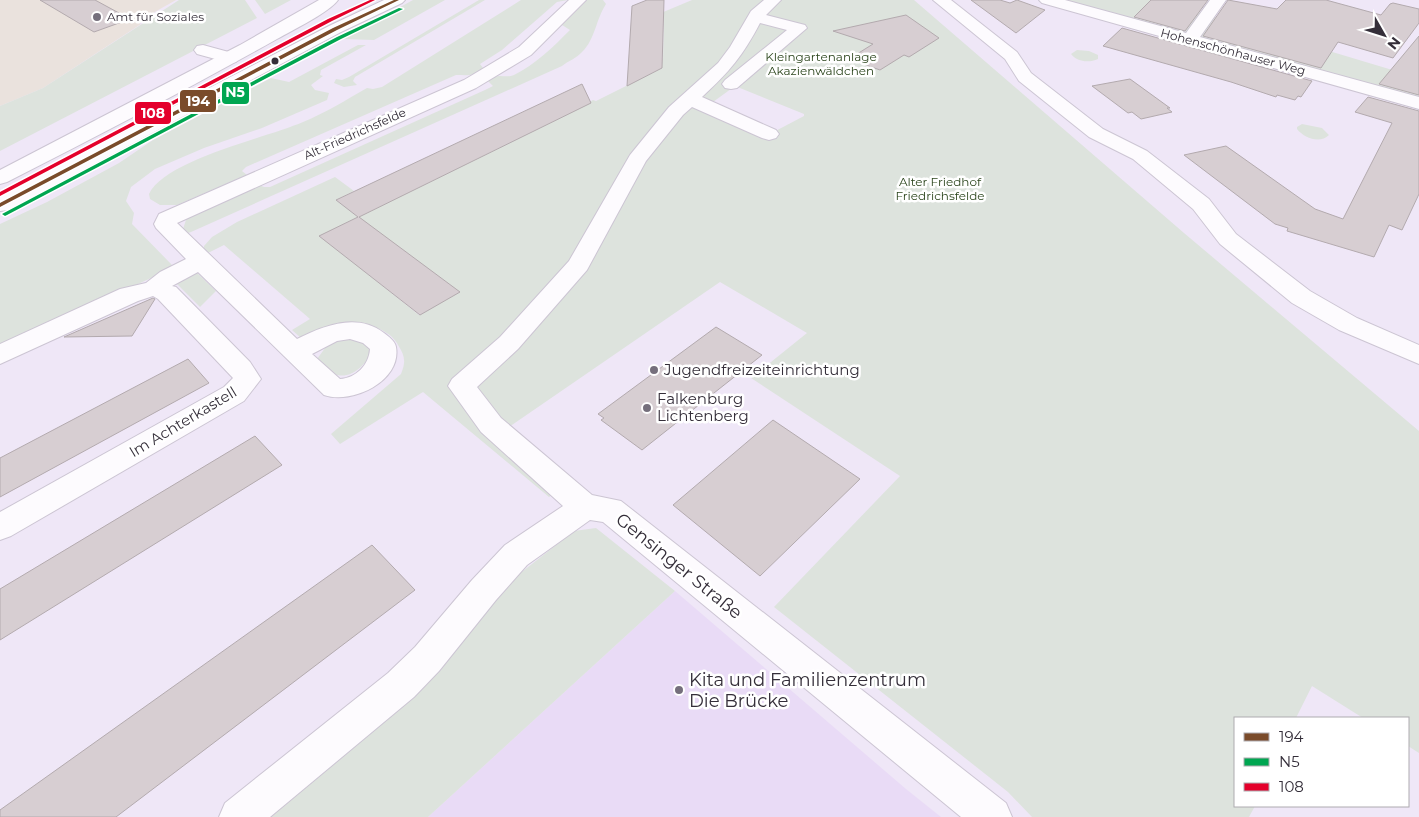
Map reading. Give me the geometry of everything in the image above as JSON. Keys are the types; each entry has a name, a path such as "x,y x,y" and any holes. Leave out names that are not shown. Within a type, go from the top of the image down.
{"street":[{"path":"296,22 330,0"},
{"path":"0,178 341,0"},
{"path":"334,29 380,0"},
{"path":"0,205 334,29 397,0"},
{"name":"Alt-Friedrichsfelde","path":"294,352 167,228 165,224 167,219 198,203 470,84 525,51 578,0"},
{"path":"239,817 401,685 427,660 484,590 516,555 586,507 491,425 461,386 509,343 579,264 637,159 676,111 724,67 738,49 755,17 772,0"},
{"path":"941,0 1011,56 1025,77 1096,133 1140,155 1201,204 1228,239 1301,297 1348,324 1419,355"},
{"name":"Hohenschönhauser Weg","path":"1047,0 1419,103"},
{"path":"1190,40 1218,0"},
{"path":"731,84 799,28 755,17"},
{"path":"204,50 230,58"},
{"path":"690,99 769,134"},
{"path":"0,355 129,295 154,288 168,277 201,261"},
{"name":"Im Achterkastell","path":"0,527 234,394 248,379 167,293 154,288"},
{"name":"Gensinger Straße","path":"586,507 610,510 992,817"}],"shaded area":[{"path":"0,0 176,0 137,22 141,24 43,88 0,106"},
{"name":"Kita und Familienzentrum Die Brücke","path":"675,591 906,789 941,817 428,817"}],"green space":[{"path":"179,0 245,0 257,18 0,151 0,106 43,88"},
{"path":"255,0 291,0 265,14"},
{"path":"413,0 445,0 374,40 342,39"},
{"path":"479,0 485,0 355,77 353,81 357,85 344,87 334,83 336,79 342,80 349,77"},
{"path":"521,0 568,0 557,2 502,50 480,64 483,68 477,73 456,75 246,167 242,171 247,175 177,205 160,205 150,199 149,194 159,182 195,160 303,122 367,88 382,87"},
{"path":"587,0 603,0 606,4 590,42 578,56 562,66 191,232 188,233 183,229 187,217 256,184 270,187 485,90 493,86 488,81 492,78 510,76 522,71 544,55 570,30 562,25"},
{"path":"692,0 914,0 1184,233 1419,431 1419,753 1409,747 1409,717 1361,717 1312,686 1296,717 1234,717 1234,807 1254,807 1249,817 1032,817 1008,792 774,607 900,476 751,378 807,333 720,282 509,427 572,480 549,497 423,392 340,444 331,434 401,374 404,359 396,342 390,335 374,327 301,338 292,330 310,319 224,245 208,253 204,250 204,246 212,237 237,222 335,177 354,191 336,200 358,217 593,100 596,101 648,75 659,59 663,59 664,15 661,13","holes":["735,86 804,114 804,116 766,136 713,102","358,217 459,292 419,315 320,236"]},
{"path":"1062,0 1159,0 1419,78 1419,98"},
{"path":"358,45 366,45 321,70 320,75 323,76 311,85 315,90 329,93 327,100 262,128 204,148 155,169 131,187 126,201 134,213 132,224 172,265 164,272 0,348 0,224 47,202 119,163 153,140 271,78 289,82"},
{"path":"1077,50 1089,51 1098,55 1098,59 1091,61 1080,60 1071,54"},
{"path":"1302,124 1322,128 1329,135 1321,139 1312,139 1297,129"},
{"path":"195,271 216,291 200,307 174,281"},
{"path":"342,337 358,339 370,346 372,353 365,363 355,371 344,376 330,372 317,359 328,344"},
{"path":"596,528 675,591 428,817 265,817 440,671 495,593 574,531"}],"building":[{"name":"Amt für Soziales","path":"40,0 95,0 130,19 94,32"},
{"path":"647,0 664,0 662,68 627,86 632,6"},
{"path":"971,0 1000,0 1010,3 1017,0 1045,10 1016,33"},
{"path":"1151,0 1208,0 1185,31 1134,17"},
{"path":"1228,0 1277,9 1286,0 1326,0 1381,15 1393,3 1419,9 1419,23 1393,58 1338,42 1321,68 1203,36"},
{"path":"906,15 939,38 909,57 904,55 880,70 849,59 873,44 833,31"},
{"path":"1122,28 1312,81 1301,97 1298,96 1295,100 1277,95 1276,97 1231,82 1103,46"},
{"path":"1419,36 1419,95 1379,84"},
{"path":"1130,79 1170,108 1167,108 1172,112 1141,119 1132,112 1128,113 1092,86"},
{"path":"582,84 591,103 359,217 460,292 420,315 319,236 358,217 336,200"},
{"path":"1368,97 1419,111 1419,194 1402,230 1389,225 1374,257 1287,231 1288,228 1275,224 1184,155 1226,146 1315,209 1343,219 1392,123 1355,112"},
{"path":"153,298 155,299 132,336 64,337"},
{"path":"716,327 762,355 642,450 601,420 604,418 598,414"},
{"path":"188,359 209,383 0,497 0,458"},
{"path":"773,420 860,479 760,576 673,505"},
{"path":"255,436 282,465 0,640 0,589"},
{"path":"372,545 415,590 116,817 0,817 0,810"}],"transit line":[{"name":"108","path":"0,194 330,20 373,0"},
{"name":"194","path":"0,205 335,29 397,0"},
{"name":"N5","path":"5,214 339,38 401,9"}],"place":[{"name":"Amt für Soziales","path":"97,17"},
{"name":"Jugendfreizeiteinrichtung","path":"654,370"},
{"name":"Falkenburg Lichtenberg","path":"647,408"},
{"name":"Kita und Familienzentrum Die Brücke","path":"679,690"}],"park label":[{"name":"Kleingartenanlage Akazienwäldchen","path":"821,64"},
{"name":"Alter Friedhof Friedrichsfelde","path":"940,189"}]}
